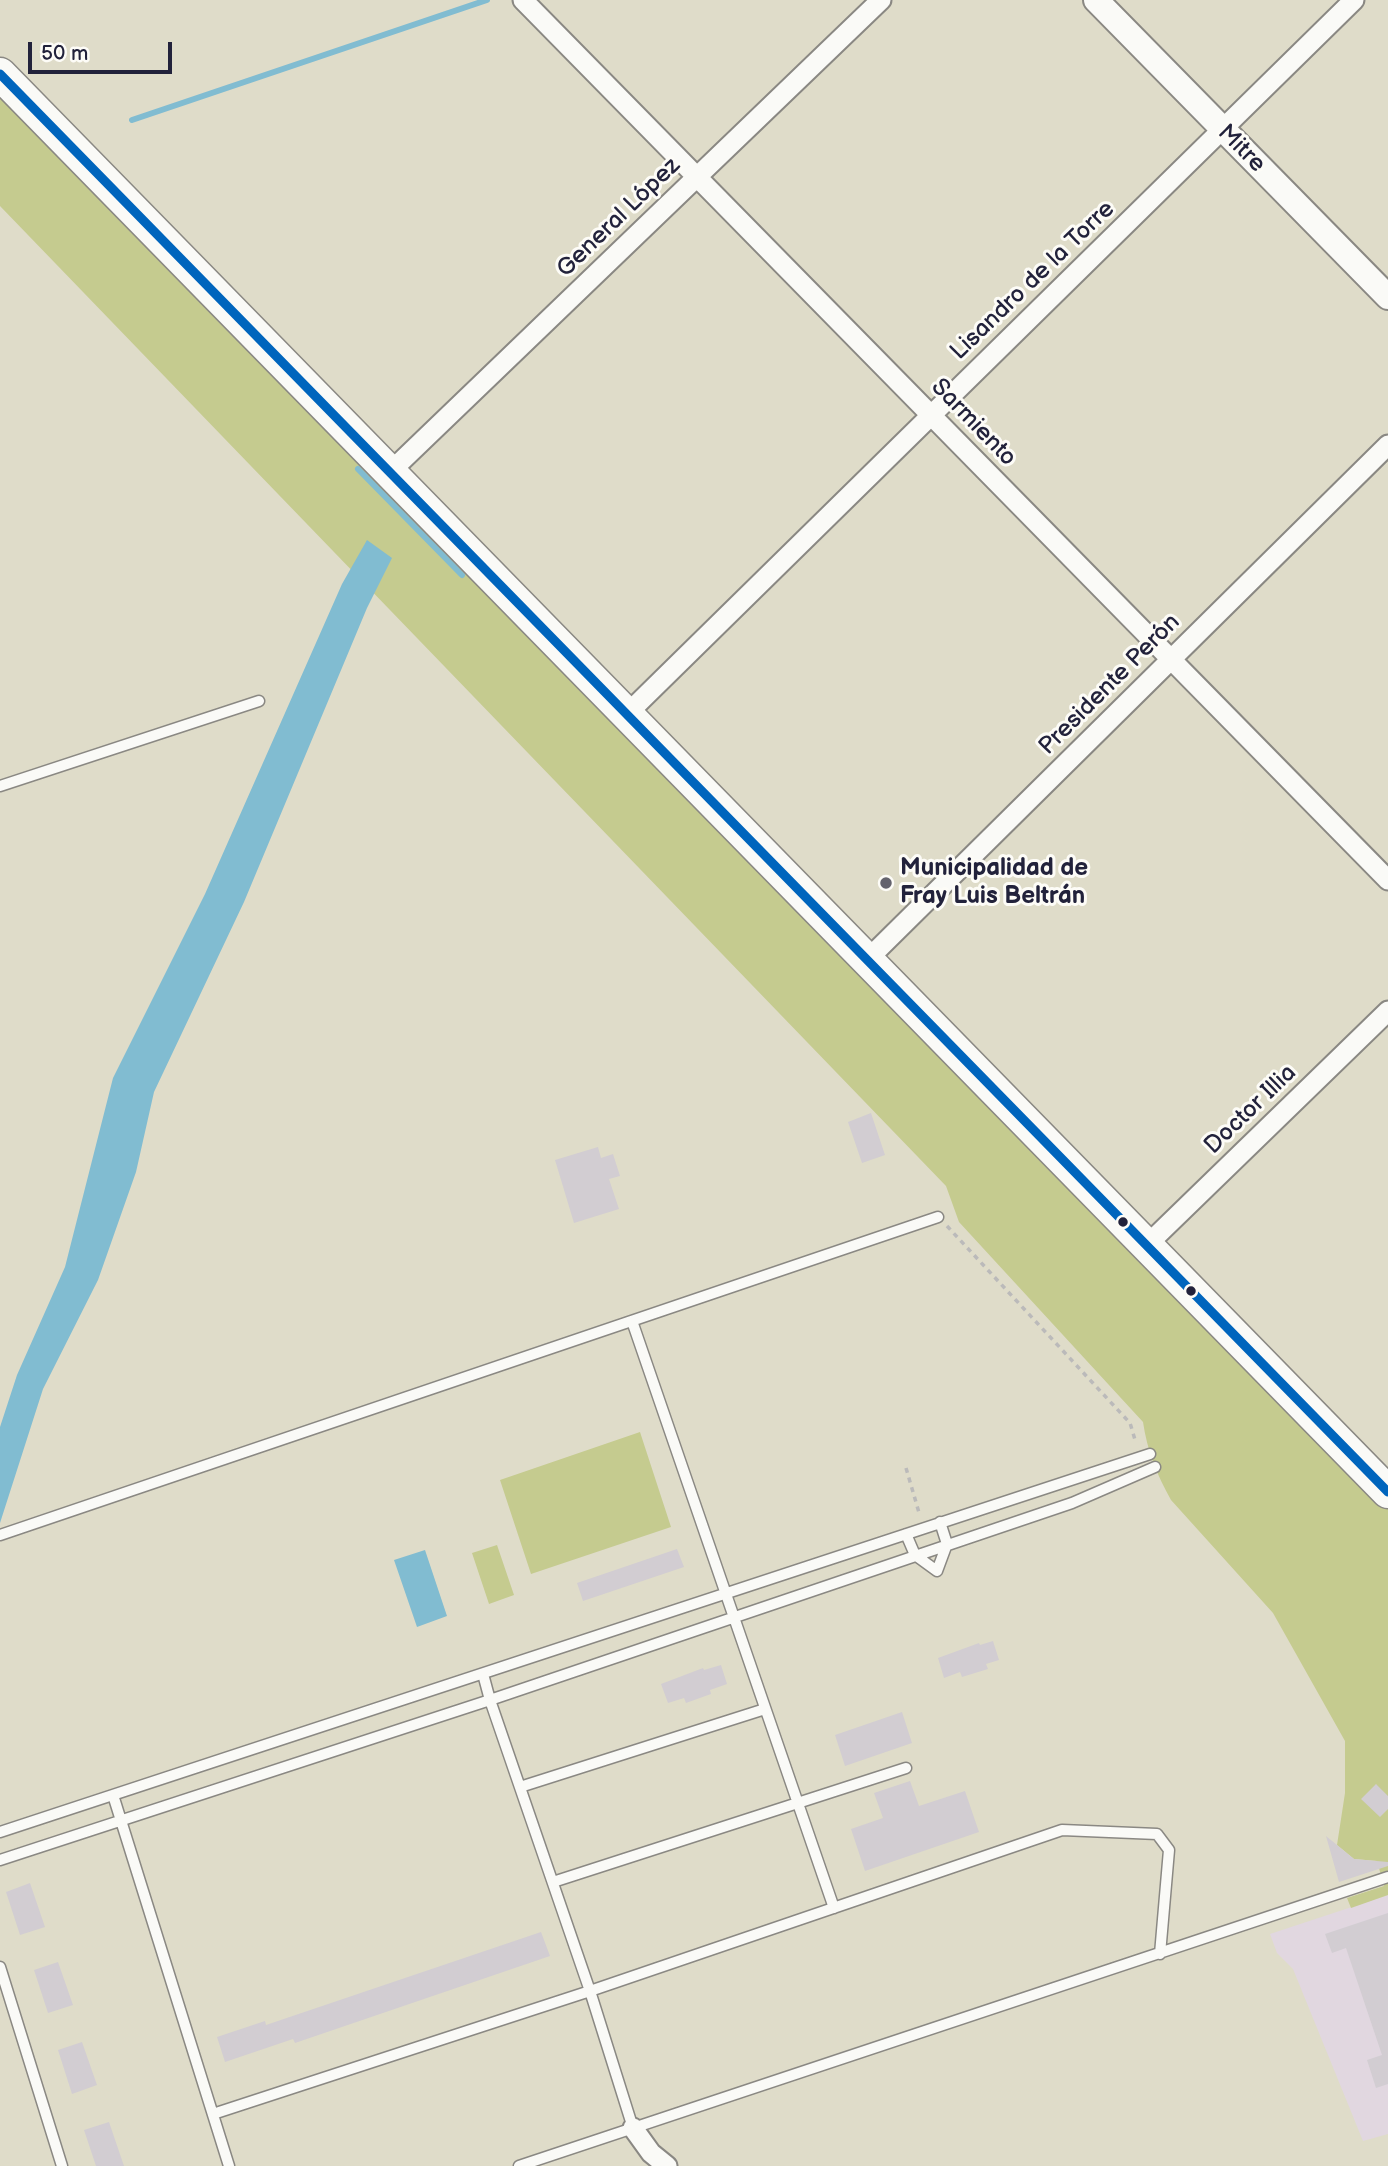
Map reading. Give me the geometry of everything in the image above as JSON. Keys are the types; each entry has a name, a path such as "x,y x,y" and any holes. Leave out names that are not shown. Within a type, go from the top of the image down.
{"main road":[{"path":"0,74 1388,1492"}],"street":[{"name":"Sarmiento","path":"523,0 1388,880"},
{"name":"General López","path":"390,472 881,0"},
{"name":"Mitre","path":"1096,0 1388,297"},
{"name":"Lisandro de la Torre","path":"626,715 1354,0"},
{"name":"Presidente Perón","path":"867,960 1388,445"},
{"name":"Doctor Illia","path":"1148,1244 1388,1011"},
{"path":"633,2128 642,2166"},
{"path":"633,2128 651,2153 667,2166"}],"lane":[{"path":"0,786 259,701"},
{"path":"0,1535 938,1217"},
{"path":"632,1321 834,1908"},
{"path":"0,1832 1145,1456"},
{"path":"0,1860 490,1700 1072,1503 1155,1467"},
{"path":"906,1534 915,1555 937,1571 947,1544 940,1522"},
{"path":"484,1674 490,1700 590,1991 633,2128"},
{"path":"520,1787 765,1709"},
{"path":"553,1882 906,1769"},
{"path":"113,1795 229,2166"},
{"path":"213,2115 590,1991 1062,1830 1157,1834 1169,1850 1160,1954"},
{"path":"519,2166 1388,1877"},
{"path":"0,1967 62,2166"}],"path":[{"path":"938,1217 1130,1423 1145,1456"},
{"path":"905,1468 924,1528"}],"shaded area":[{"path":"1388,1895 1388,2134 1363,2141 1293,1969 1277,1953 1270,1934"}],"green space":[{"path":"0,74 1388,1492 1388,1895 1351,1908 1347,1898 1384,1886 1377,1861 1354,1859 1337,1845 1345,1793 1345,1741 1273,1613 1171,1500 1153,1462 1143,1422 959,1222 946,1186 0,206"},
{"path":"640,1432 671,1527 531,1574 500,1480"},
{"path":"497,1545 514,1595 489,1604 472,1553"}],"water":[{"path":"367,540 392,558 367,608 244,902 154,1092 136,1172 98,1280 43,1389 0,1523 0,1427 17,1375 65,1267 113,1078 205,894 342,584"},
{"path":"425,1550 447,1616 417,1627 394,1560"}],"building":[{"path":"871,1113 885,1155 862,1163 848,1122"},
{"path":"598,1147 601,1158 613,1154 620,1176 609,1179 619,1209 574,1223 555,1160"},
{"path":"677,1549 684,1567 583,1601 577,1583"},
{"path":"993,1641 999,1660 986,1664 988,1669 962,1677 960,1672 944,1678 938,1658 979,1643 980,1645"},
{"path":"721,1665 727,1684 710,1690 711,1694 686,1703 684,1698 668,1703 661,1684 703,1668 704,1670"},
{"path":"902,1712 912,1743 845,1766 835,1735"},
{"path":"910,1781 919,1806 965,1791 979,1832 865,1871 851,1829 883,1818 874,1793"},
{"path":"1376,1784 1388,1796 1388,1809 1380,1817 1361,1799"},
{"path":"1326,1836 1354,1859 1388,1862 1388,1866 1339,1882"},
{"path":"30,1883 45,1927 20,1935 6,1892"},
{"path":"1388,1913 1388,2084 1376,2088 1367,2060 1382,2055 1346,1948 1332,1953 1325,1934"},
{"path":"541,1932 550,1956 295,2043 293,2039 225,2062 217,2037 265,2021 266,2025"},
{"path":"58,1962 73,2005 48,2013 34,1970"},
{"path":"82,2042 97,2085 72,2094 58,2050"},
{"path":"109,2122 124,2166 96,2166 84,2130"}],"waterway":[{"path":"132,120 487,0"},
{"path":"358,469 462,575"}],"transit line":[{"path":"0,74 1388,1492"}],"place":[{"name":"Municipalidad de Fray Luis Beltrán","path":"886,883"}]}
